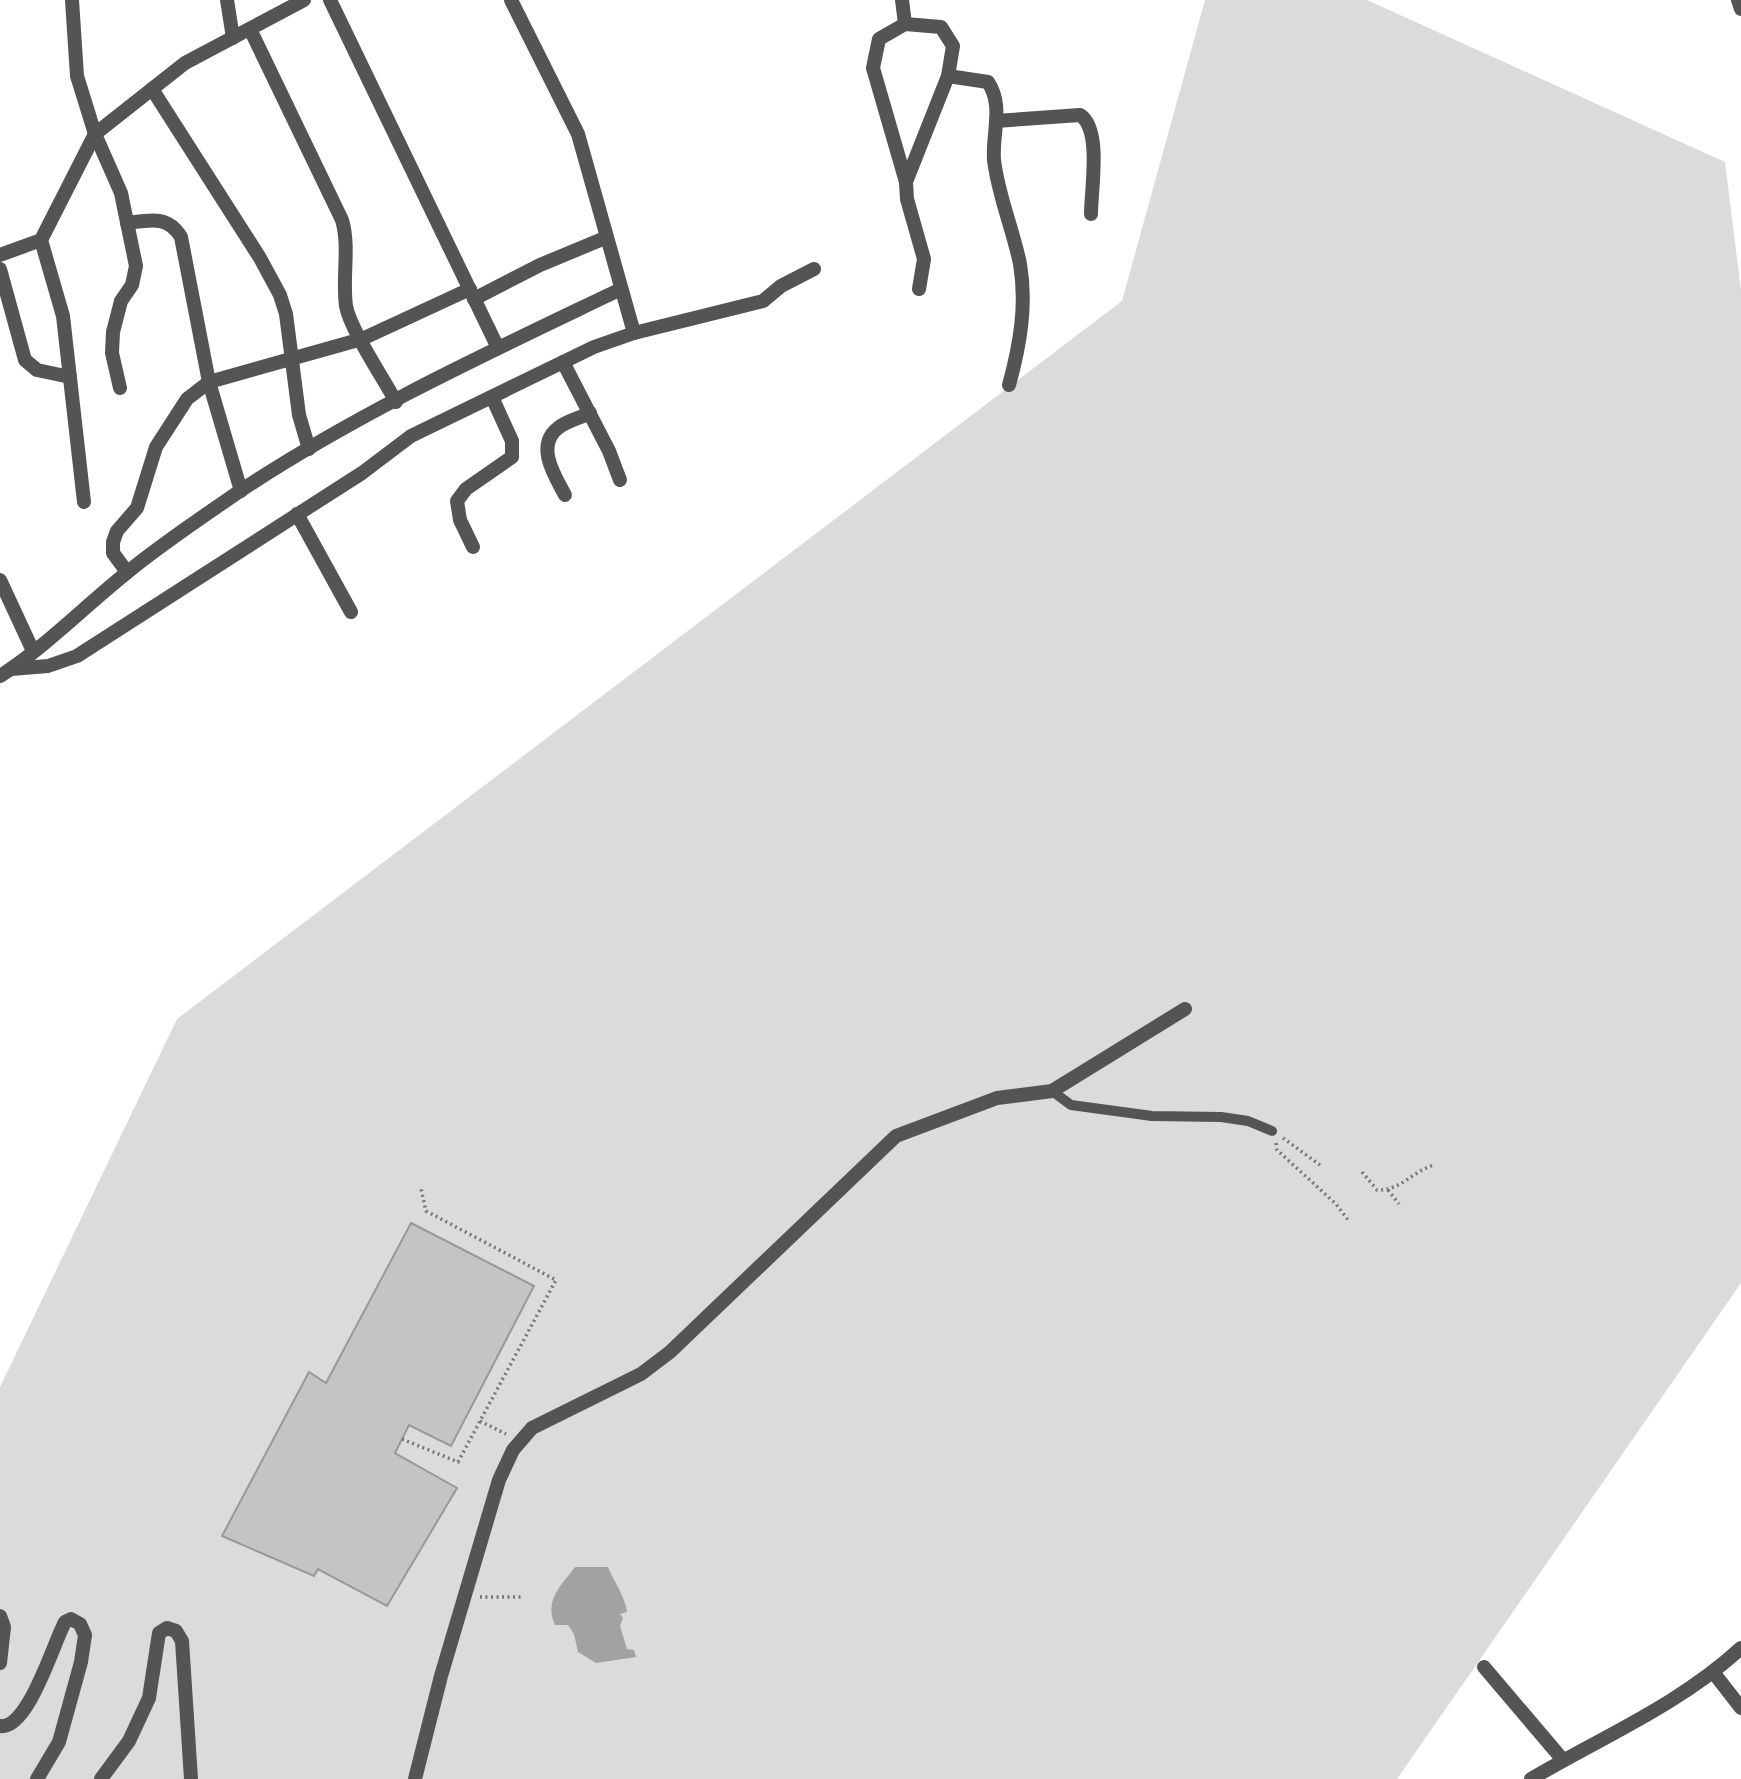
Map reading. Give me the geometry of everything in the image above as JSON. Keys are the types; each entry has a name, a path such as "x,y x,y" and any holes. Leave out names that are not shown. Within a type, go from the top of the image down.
{"street":[{"path":"72,0 77,76 94,134 121,193 136,266 132,285 121,302 113,332 111,353 120,388"},
{"path":"228,0 233,38"},
{"path":"84,502 63,316 41,240 94,134 185,64 304,0"},
{"path":"330,0 498,348"},
{"path":"511,0 564,101 578,134 605,238 634,332"},
{"path":"902,0 905,24"},
{"path":"1738,0 1741,9"},
{"path":"906,182 948,76 953,46 948,34 941,27 905,24 879,40 873,68 906,182 907,199 924,259 919,289"},
{"path":"250,29 342,220 346,233 343,267 347,310 396,402"},
{"path":"948,76 988,82 996,93 994,161 1020,265 1023,308 1021,342 1009,385"},
{"path":"152,89 273,283 286,314 299,415 309,449"},
{"path":"996,121 1080,115 1087,119 1094,141 1091,214"},
{"path":"127,223 157,219 174,225 181,237 209,382 241,491"},
{"path":"127,572 113,553 117,531 137,508 156,447 167,429 187,399 209,382 362,339 605,238"},
{"path":"0,255 41,240"},
{"path":"0,269 25,360 37,370 70,377"},
{"path":"5,673 48,666 77,656 298,514 411,436 563,362 634,332 763,301 780,286 814,269"},
{"path":"5,673 127,572 241,491 309,449 396,402 498,348 621,289"},
{"path":"563,362 590,413 620,480"},
{"path":"473,547 460,520 457,501 466,489 512,457 512,441 492,397"},
{"path":"565,495 551,468 550,440 558,428 590,413"},
{"path":"298,514 351,612"},
{"path":"0,580 33,651"},
{"path":"415,1779 499,1479 521,1441 532,1428 641,1374 670,1352 897,1136 997,1098 1052,1091 1185,1009"},
{"path":"0,1616 4,1635 0,1662"},
{"path":"0,1726 7,1727 17,1721 38,1685 65,1622 71,1619 80,1624 85,1635 72,1699 59,1742 37,1779"},
{"path":"101,1779 129,1741 149,1698 159,1633 167,1628 176,1631 183,1641 191,1779"},
{"path":"1531,1779 1630,1727 1713,1672 1741,1648"},
{"path":"1484,1667 1563,1760"},
{"path":"1713,1672 1741,1708"}],"lane":[{"path":"1052,1091 1071,1105 1152,1115 1221,1117 1248,1121 1272,1131"}],"path":[{"path":"1272,1131 1320,1165"},
{"path":"1272,1131 1278,1150 1336,1204 1348,1220"},
{"path":"1362,1172 1377,1190 1388,1190 1398,1187 1413,1173 1434,1165"},
{"path":"402,1439 458,1462 556,1280 426,1210 421,1189"},
{"path":"1388,1190 1399,1204"},
{"path":"480,1421 521,1441"},
{"path":"464,1597 524,1597"}],"shaded area":[{"path":"1205,0 1367,0 1725,162 1741,290 1741,1283 1397,1779 0,1779 0,1387 177,1019 1122,301"},
{"path":"575,1567 608,1567 626,1606 627,1612 620,1614 623,1618 620,1626 627,1649 634,1650 636,1657 596,1663 578,1652 574,1634 568,1625 555,1625 552,1616 553,1601"}],"building":[{"path":"411,1223 534,1286 451,1446 409,1425 395,1453 457,1488 387,1606 318,1569 314,1576 222,1536 309,1372 326,1383"}]}
